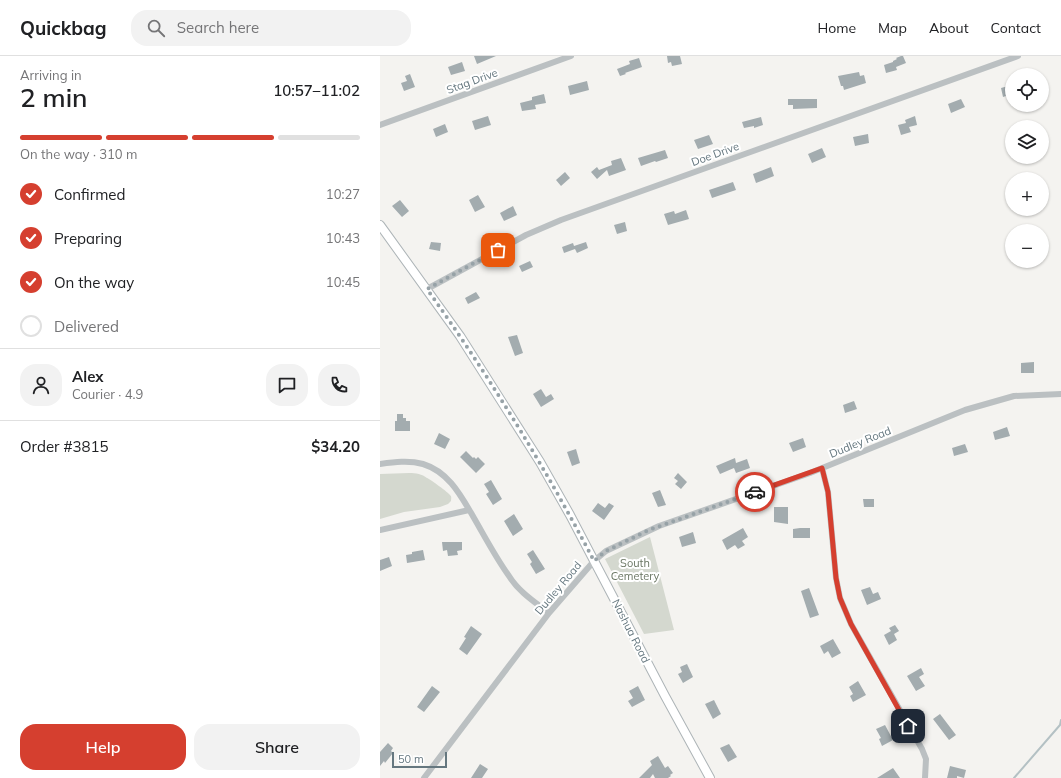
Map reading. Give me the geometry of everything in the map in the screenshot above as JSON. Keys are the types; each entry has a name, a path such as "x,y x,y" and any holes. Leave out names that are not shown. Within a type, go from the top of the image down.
{"main road":[{"name":"Nashua Road","path":"380,225 427,289 520,428 556,489 710,778"}],"street":[{"name":"Stag Drive","path":"380,125 571,56"},
{"name":"Doe Drive","path":"427,289 519,239 561,220 1018,56"},
{"name":"Dudley Road","path":"424,778 549,613 600,555 659,526 822,468 979,405 1019,395 1061,394"},
{"path":"380,464 411,462 428,466 448,479 459,493 509,576 518,588 549,613"},
{"path":"822,468 828,492 836,578 840,598 851,624 922,749 926,759 925,778"},
{"path":"380,530 469,510"}],"green space":[{"path":"409,473 421,475 432,481 449,494 451,501 440,507 404,512 380,519 380,474"},
{"name":"South Cemetery","path":"650,537 674,630 644,634 605,559"}],"building":[{"path":"474,56 496,56 477,64"},
{"path":"667,56 680,56 682,64 672,66 671,62 668,63"},
{"path":"903,56 906,63 896,67 897,70 886,73 884,65 893,62 897,59 896,58"},
{"path":"639,58 642,67 620,76 617,69 630,64 629,61"},
{"path":"462,62 465,71 451,75 448,67"},
{"path":"859,72 860,76 864,75 866,83 844,90 838,76"},
{"path":"410,74 415,87 404,91 401,83 407,81 405,76"},
{"path":"587,81 589,90 570,95 568,86"},
{"path":"1005,87 1005,96 1003,97 1001,88"},
{"path":"544,94 546,103 535,105 536,109 522,111 520,103 532,100 532,97"},
{"path":"788,99 817,99 817,108 793,109 793,105 788,105"},
{"path":"961,99 965,107 951,113 948,104"},
{"path":"488,116 491,125 475,130 472,121"},
{"path":"915,116 917,125 909,127 911,132 901,135 898,125 906,123 905,120"},
{"path":"761,117 763,125 754,128 754,126 744,128 742,122"},
{"path":"445,124 448,132 436,137 433,129"},
{"path":"868,134 869,143 855,146 853,137"},
{"path":"709,135 713,144 698,149 694,140"},
{"path":"822,148 826,157 812,163 808,154"},
{"path":"665,150 668,158 641,166 638,158"},
{"path":"621,158 626,170 609,176 607,170 597,179 591,172 597,167 599,170 612,165 611,161"},
{"path":"771,167 774,176 756,183 753,174"},
{"path":"565,172 570,178 561,186 556,180"},
{"path":"733,182 736,190 712,198 709,190"},
{"path":"478,195 485,207 475,212 469,200"},
{"path":"400,200 409,211 402,217 392,206"},
{"path":"513,206 517,215 504,221 500,213"},
{"path":"686,210 689,219 668,225 664,214 674,211 675,214"},
{"path":"625,222 627,231 617,234 614,225"},
{"path":"431,242 441,243 440,251 429,249"},
{"path":"586,242 588,248 577,253 575,249 564,253 562,247 573,243 574,246"},
{"path":"530,261 533,267 522,272 519,266"},
{"path":"476,292 480,298 468,304 465,298"},
{"path":"517,335 523,353 515,356 508,337"},
{"path":"1034,362 1034,373 1021,373 1021,363"},
{"path":"541,389 546,397 551,394 554,399 541,407 533,394"},
{"path":"854,401 857,409 845,413 843,405"},
{"path":"397,414 403,414 403,418 406,418 406,421 410,421 410,431 395,431"},
{"path":"1007,427 1010,436 995,440 993,432"},
{"path":"439,433 450,439 445,449 434,444"},
{"path":"803,438 806,447 793,452 789,443"},
{"path":"965,444 968,452 954,456 952,448"},
{"path":"576,449 580,463 572,466 567,452"},
{"path":"466,451 473,458 474,457 476,459 478,457 485,464 476,473 460,457"},
{"path":"735,458 736,463 747,459 750,468 736,473 734,468 720,474 716,466"},
{"path":"678,473 687,482 681,489 675,484 678,481 674,478"},
{"path":"491,480 502,499 493,505 486,494 489,492 484,484"},
{"path":"660,490 666,505 658,507 652,493"},
{"path":"863,499 874,499 874,507 864,507"},
{"path":"598,503 605,508 609,503 614,506 604,520 592,511"},
{"path":"774,507 788,507 788,524 774,522"},
{"path":"514,514 523,529 513,536 504,521"},
{"path":"743,528 748,537 742,541 745,545 738,549 735,545 727,550 722,540"},
{"path":"810,528 810,538 793,538 793,529"},
{"path":"693,532 696,543 682,547 679,537"},
{"path":"442,542 462,542 462,550 457,551 458,555 448,556 447,550 443,551"},
{"path":"423,550 425,560 407,563 406,555"},
{"path":"533,550 545,569 536,574 530,564 532,562 527,554"},
{"path":"389,557 392,566 380,571 380,560"},
{"path":"870,587 873,594 878,592 881,599 867,605 861,590"},
{"path":"809,588 819,615 810,618 801,591"},
{"path":"895,625 899,631 894,634 897,640 889,645 884,635 891,631 889,628"},
{"path":"471,626 482,634 467,655 459,649"},
{"path":"833,639 841,653 832,658 828,651 824,654 820,646"},
{"path":"687,664 693,677 683,683 678,674 682,672 680,667"},
{"path":"921,668 924,674 919,677 925,686 916,691 907,676"},
{"path":"858,681 866,695 853,702 850,696 853,694 849,687"},
{"path":"432,686 440,692 424,712 417,707"},
{"path":"638,686 645,700 632,707 628,701 633,698 629,691"},
{"path":"714,700 721,714 713,719 705,704"},
{"path":"940,714 956,735 949,740 933,719"},
{"path":"885,725 893,740 882,746 879,739 881,738 876,729"},
{"path":"388,743 393,748 391,751 393,753 385,763 384,761 380,766 380,752"},
{"path":"729,744 737,757 728,762 720,748"},
{"path":"658,756 665,768 668,766 673,773 670,775 671,776 668,778 655,778 653,774 650,778 639,778 652,765 650,761"},
{"path":"480,764 488,769 482,778 471,778"},
{"path":"950,766 966,770 964,778 957,776 957,778 947,778"},
{"path":"893,768 900,778 877,778"}],"waterway":[{"path":"1014,778 1060,725 1061,720"}],"way so far":[{"path":"498,250 427,289 460,336 520,428 556,489 594,561 606,551 649,530 755,492"}],"route":[{"path":"755,492 822,468 828,492 836,578 840,598 851,624 908,726"}]}
